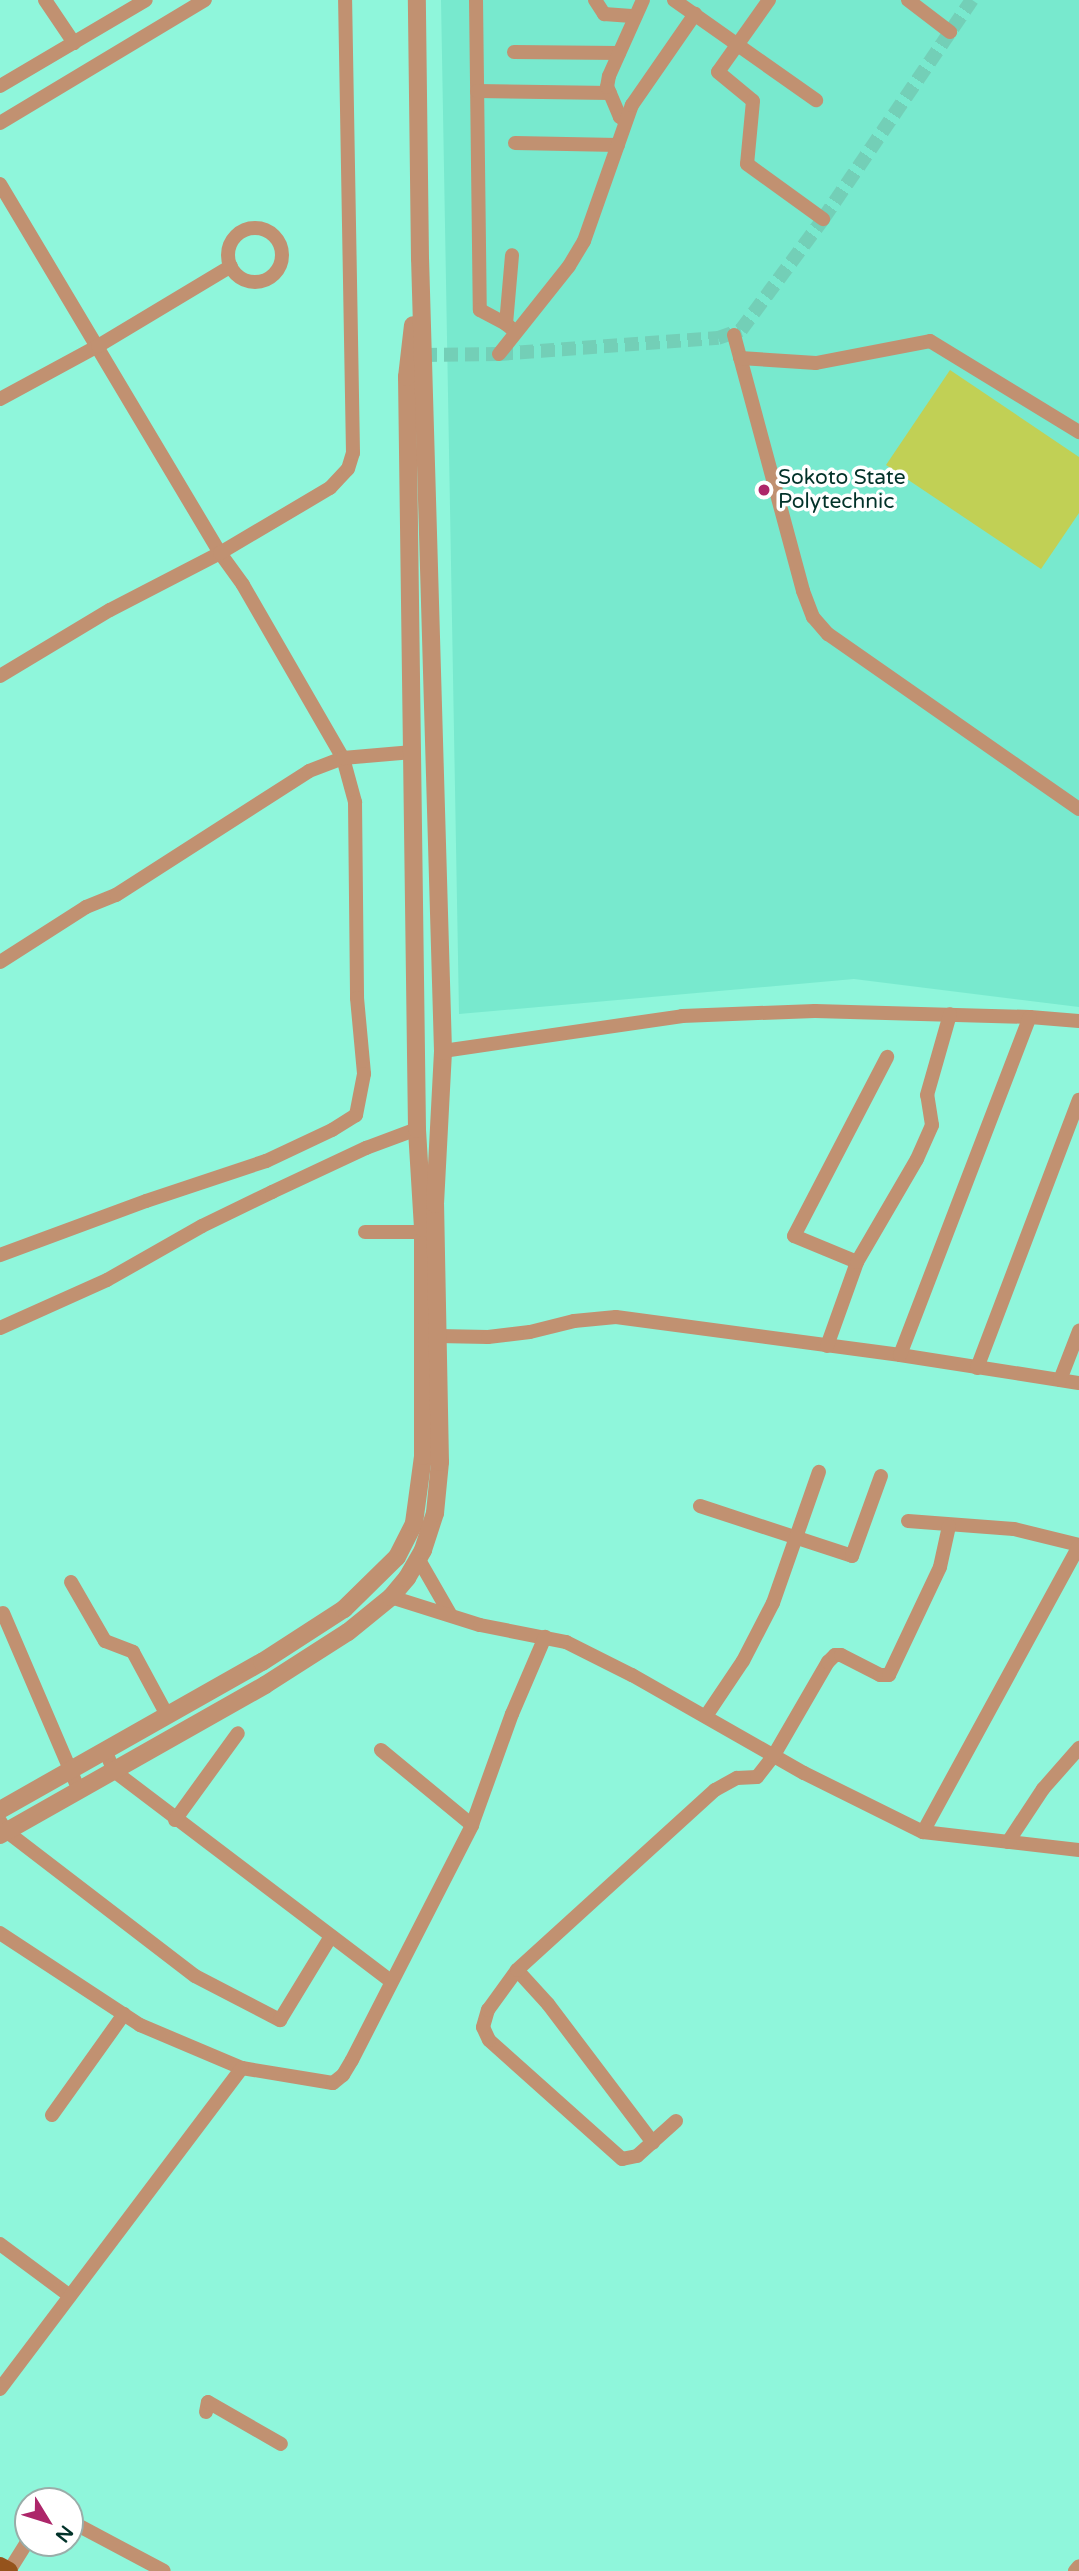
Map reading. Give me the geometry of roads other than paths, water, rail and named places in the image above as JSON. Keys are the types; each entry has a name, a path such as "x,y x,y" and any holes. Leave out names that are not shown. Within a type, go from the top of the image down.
{"main road":[{"path":"0,2566 9,2571"}],"street":[{"path":"45,0 74,43"},
{"path":"0,86 146,0"},
{"path":"0,123 205,0"},
{"path":"0,676 110,610 220,553 330,488 344,476 352,462 345,0"},
{"path":"331,1936 280,2020 195,1976 2,1829 114,1772 314,1656 391,1597 419,1560 429,1536 438,1491 435,1204 443,1051 420,259 417,0"},
{"path":"476,0 480,310 511,328"},
{"path":"595,0 604,14 635,16"},
{"path":"626,120 620,117 610,93 608,76 643,0"},
{"path":"674,0 816,100"},
{"path":"769,0 718,72 753,101 747,164 823,219"},
{"path":"908,0 950,32"},
{"path":"499,354 511,328 569,266 584,241 632,105 695,13"},
{"path":"514,52 619,53"},
{"path":"477,91 610,93"},
{"path":"515,143 618,145"},
{"path":"0,184 220,553 243,585 343,758 355,802 357,998 364,1074 356,1115 332,1130 266,1161 146,1201 0,1255"},
{"path":"511,328 512,255"},
{"path":"0,1810 262,1662 344,1609 383,1574 407,1539 417,1507 423,1456 423,1232 418,1129 407,377 420,259"},
{"path":"0,399 98,346 231,266"},
{"path":"734,335 803,591 813,617 828,634 1079,809"},
{"path":"740,358 816,363 930,341 1079,432"},
{"path":"0,962 86,907 116,895 309,771 343,758 412,752"},
{"path":"443,1051 682,1016 815,1011 1031,1017 1079,1021"},
{"path":"827,1346 857,1262 917,1158 932,1125 928,1095 950,1014"},
{"path":"900,1355 1031,1017"},
{"path":"857,1262 794,1236 887,1057"},
{"path":"977,1368 1079,1100"},
{"path":"0,1328 107,1280 225,1215 366,1148 418,1129"},
{"path":"365,1232 423,1232"},
{"path":"438,1336 488,1337 530,1332 574,1321 616,1317 900,1355 1079,1383"},
{"path":"1060,1380 1079,1331"},
{"path":"706,1716 743,1661 773,1603 819,1472"},
{"path":"700,1506 796,1535 852,1556 881,1476"},
{"path":"908,1521 1014,1529 1079,1546 923,1832"},
{"path":"676,2120 632,2159 622,2159 489,2039 483,2027 484,2019 517,1970 583,1907 634,1865 715,1790 737,1778 757,1777 774,1755 828,1662 835,1655 841,1655 880,1675 889,1675 940,1567 949,1526"},
{"path":"419,1560 450,1614"},
{"path":"71,1582 105,1641 133,1652 167,1714"},
{"path":"391,1597 480,1625 566,1642 706,1716 740,1739 826,1785 923,1832 1079,1850"},
{"path":"3,1613 79,1790"},
{"path":"0,1933 140,2025 242,2068 333,2083 343,2075 472,1825 512,1714 545,1637"},
{"path":"175,1820 238,1733"},
{"path":"1008,1842 1042,1789 1079,1748"},
{"path":"105,1750 114,1772 391,1981"},
{"path":"381,1750 472,1825"},
{"path":"517,1970 555,2013 653,2143"},
{"path":"52,2115 124,2014"},
{"path":"0,2389 242,2068"},
{"path":"0,2244 70,2296"},
{"path":"206,2412 208,2402 281,2444"},
{"path":"84,2528 164,2571"},
{"path":"1075,2571 1079,2566"}],"tunnel":[{"path":"423,355 499,354 718,338 741,330 823,219 972,0"}],"place":[{"name":"Sokoto State Polytechnic","path":"764,490"}]}
